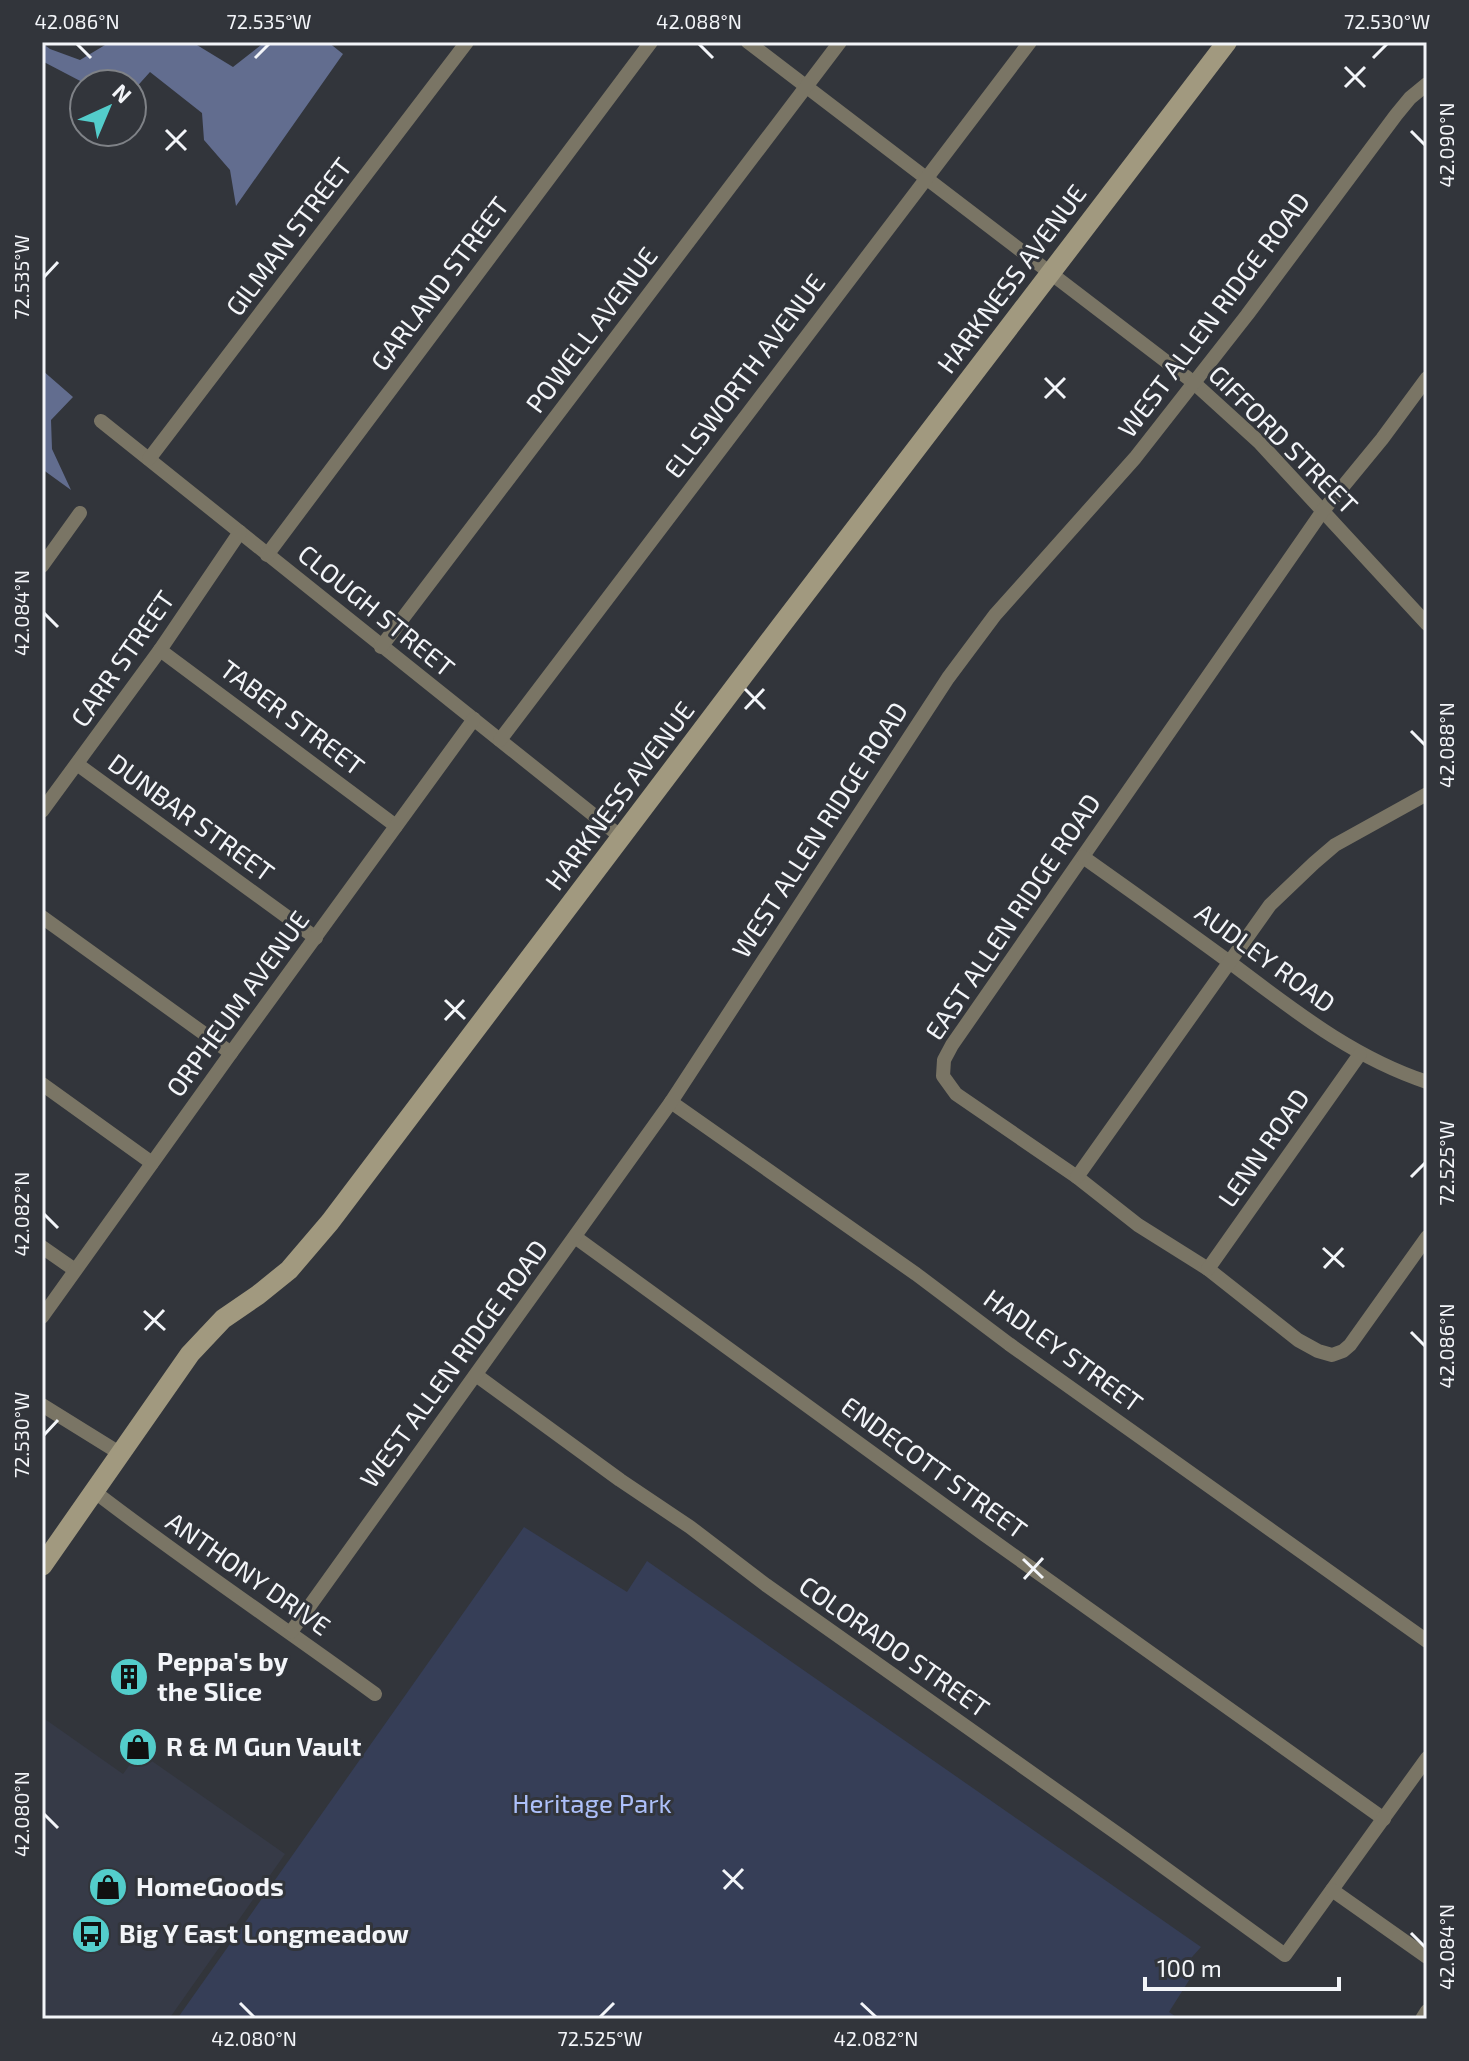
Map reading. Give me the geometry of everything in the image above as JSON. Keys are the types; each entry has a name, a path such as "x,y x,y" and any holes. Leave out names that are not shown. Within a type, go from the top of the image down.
{"main road":[{"name":"HARKNESS AVENUE","path":"42,1566 190,1354 223,1319 289,1270 330,1222 1227,42"}],"street":[{"name":"GILMAN STREET","path":"149,459 467,42"},
{"name":"GARLAND STREET","path":"267,555 651,42"},
{"name":"GIFFORD STREET","path":"748,42 1193,382 1259,442 1427,624"},
{"name":"POWELL AVENUE","path":"381,647 840,42"},
{"name":"ELLSWORTH AVENUE","path":"500,740 1030,42"},
{"name":"WEST ALLEN RIDGE ROAD","path":"291,1632 671,1102 948,678 995,615 1135,458 1247,315 1396,115 1427,84"},
{"name":"EAST ALLEN RIDGE ROAD","path":"1427,378 1322,512 957,1037 942,1071 945,1081 956,1094 1077,1177 1138,1225 1208,1269 1298,1340 1318,1351 1336,1354 1353,1342 1427,1237"},
{"name":"CLOUGH STREET","path":"101,421 621,837"},
{"path":"42,566 80,513"},
{"name":"CARR STREET","path":"42,811 160,650 240,532"},
{"name":"TABER STREET","path":"160,650 396,826"},
{"name":"ORPHEUM AVENUE","path":"42,1317 474,719"},
{"name":"DUNBAR STREET","path":"77,764 316,938"},
{"path":"1077,1177 1270,905 1335,845 1427,794"},
{"name":"AUDLEY ROAD","path":"1083,857 1315,1026 1360,1054 1427,1082"},
{"path":"42,917 231,1053"},
{"name":"LENN ROAD","path":"1208,1269 1360,1054"},
{"path":"42,1084 152,1163"},
{"name":"HADLEY STREET","path":"671,1102 1427,1641"},
{"name":"ENDECOTT STREET","path":"575,1237 1021,1561 1384,1819"},
{"path":"42,1247 75,1270"},
{"name":"COLORADO STREET","path":"476,1375 1285,1955 1332,1890"},
{"path":"42,1405 121,1454"},
{"name":"ANTHONY DRIVE","path":"95,1492 375,1694"},
{"path":"1427,1758 1332,1890 1427,1957"},
{"path":"1422,2019 1427,2011"}],"shaded area":[{"path":"110,42 192,42 233,67 265,42 328,42 343,54 236,206 230,170 204,140 202,113 150,72 148,74 148,68 68,68 68,75 42,61 42,43 80,60"},
{"path":"42,370 73,397 51,420 52,449 71,490 42,469"},
{"path":"42,1717 123,1774 139,1752 285,1854 169,2019 42,2019"}],"green space":[{"name":"Heritage Park","path":"524,1527 627,1592 647,1561 1201,1947 1184,1966 1193,1974 1169,2012 1179,2019 177,2019"}],"place":[{"name":"Peppa's by the Slice","path":"129,1677"},
{"name":"R & M Gun Vault","path":"138,1747"},
{"name":"HomeGoods","path":"108,1887"},
{"name":"Big Y East Longmeadow","path":"91,1934"}]}
